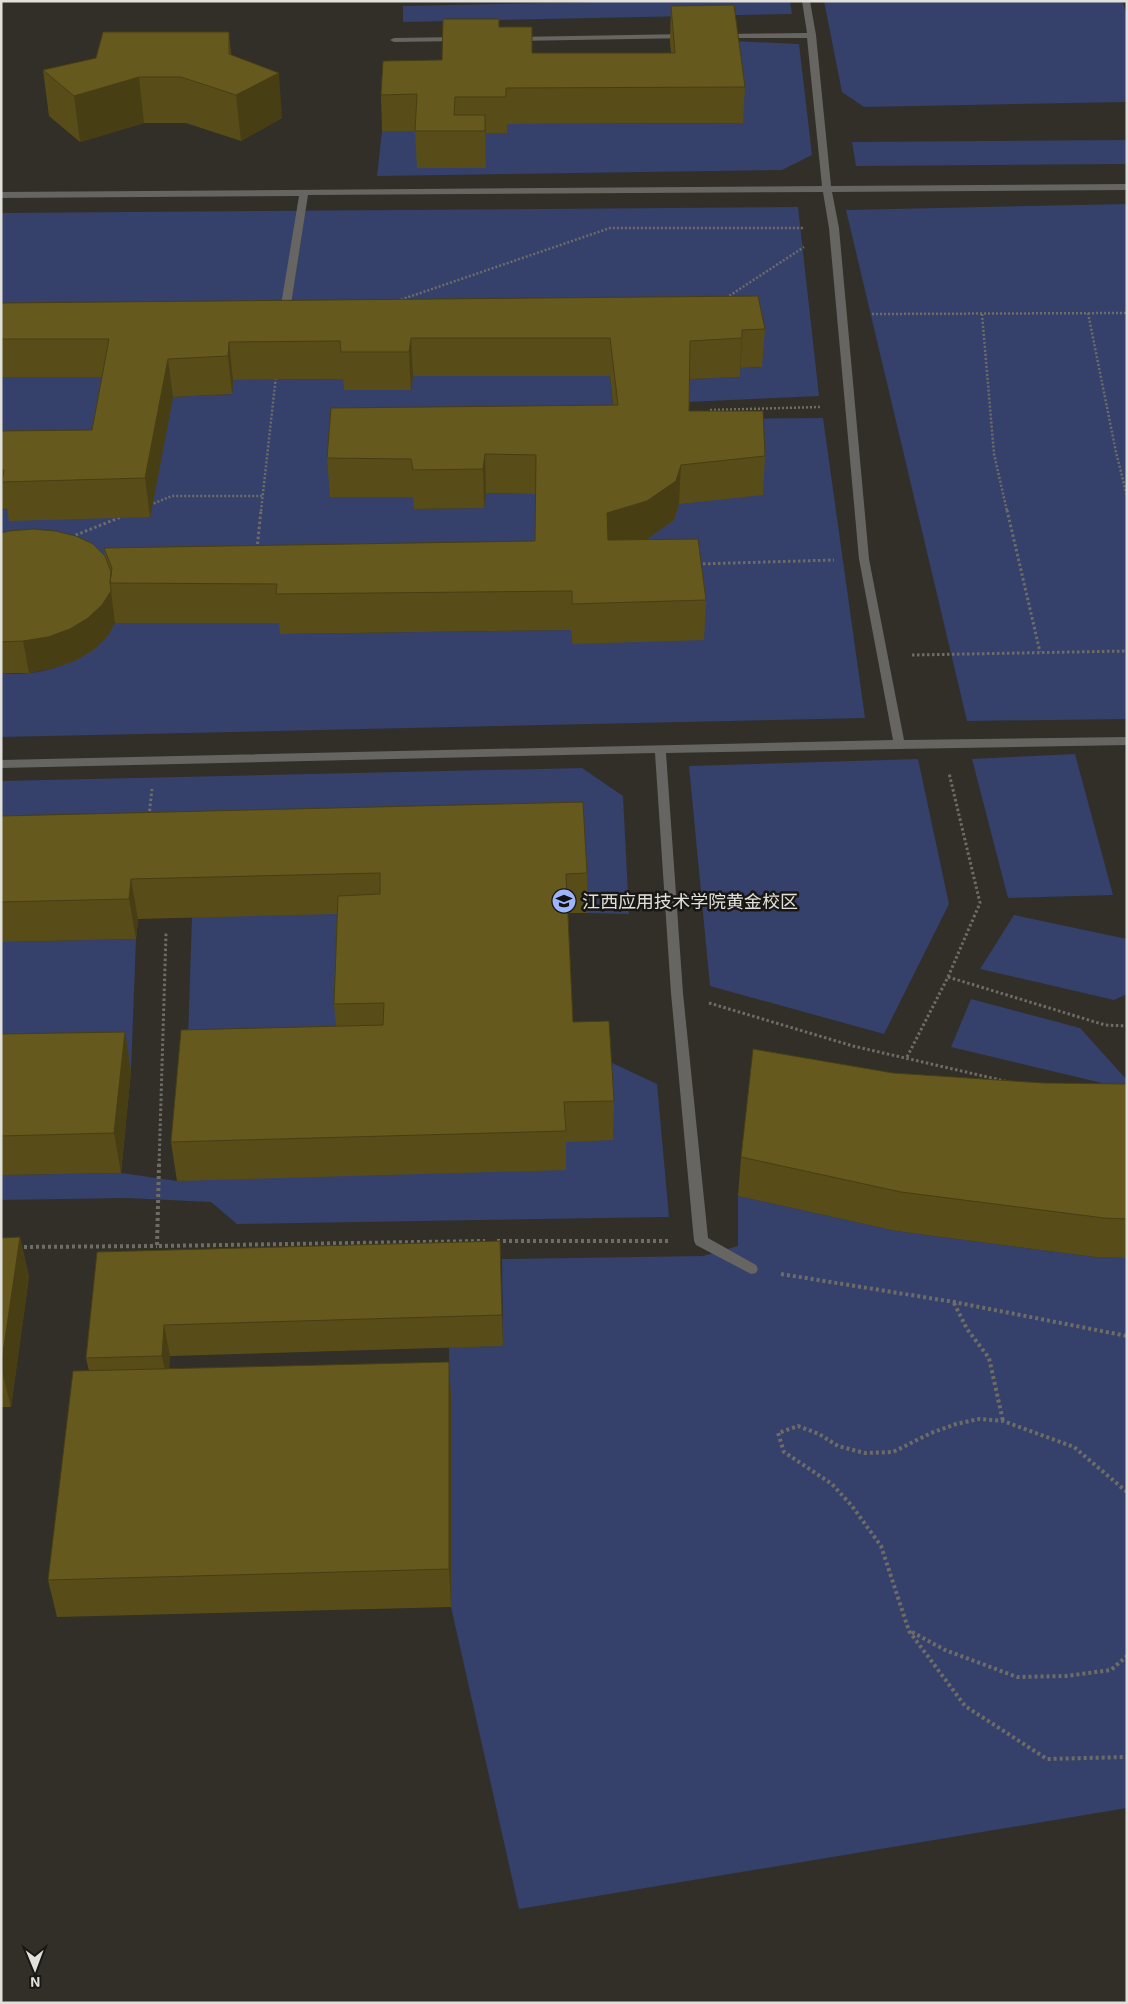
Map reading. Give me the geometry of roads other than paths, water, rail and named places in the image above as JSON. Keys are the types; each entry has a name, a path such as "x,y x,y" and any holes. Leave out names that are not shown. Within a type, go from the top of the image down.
{"street":[{"path":"806,1 812,35 826,189 834,228 864,559 899,744"},
{"path":"713,36 812,35"},
{"path":"504,39 693,36"},
{"path":"394,40 474,39"},
{"path":"1,195 1127,187"},
{"path":"280,340 304,194"},
{"path":"1,764 1127,740"},
{"path":"660,749 677,993 701,1241 751,1269"}],"place":[{"name":"江西应用技术学院黄金校区","path":"564,901"}]}
